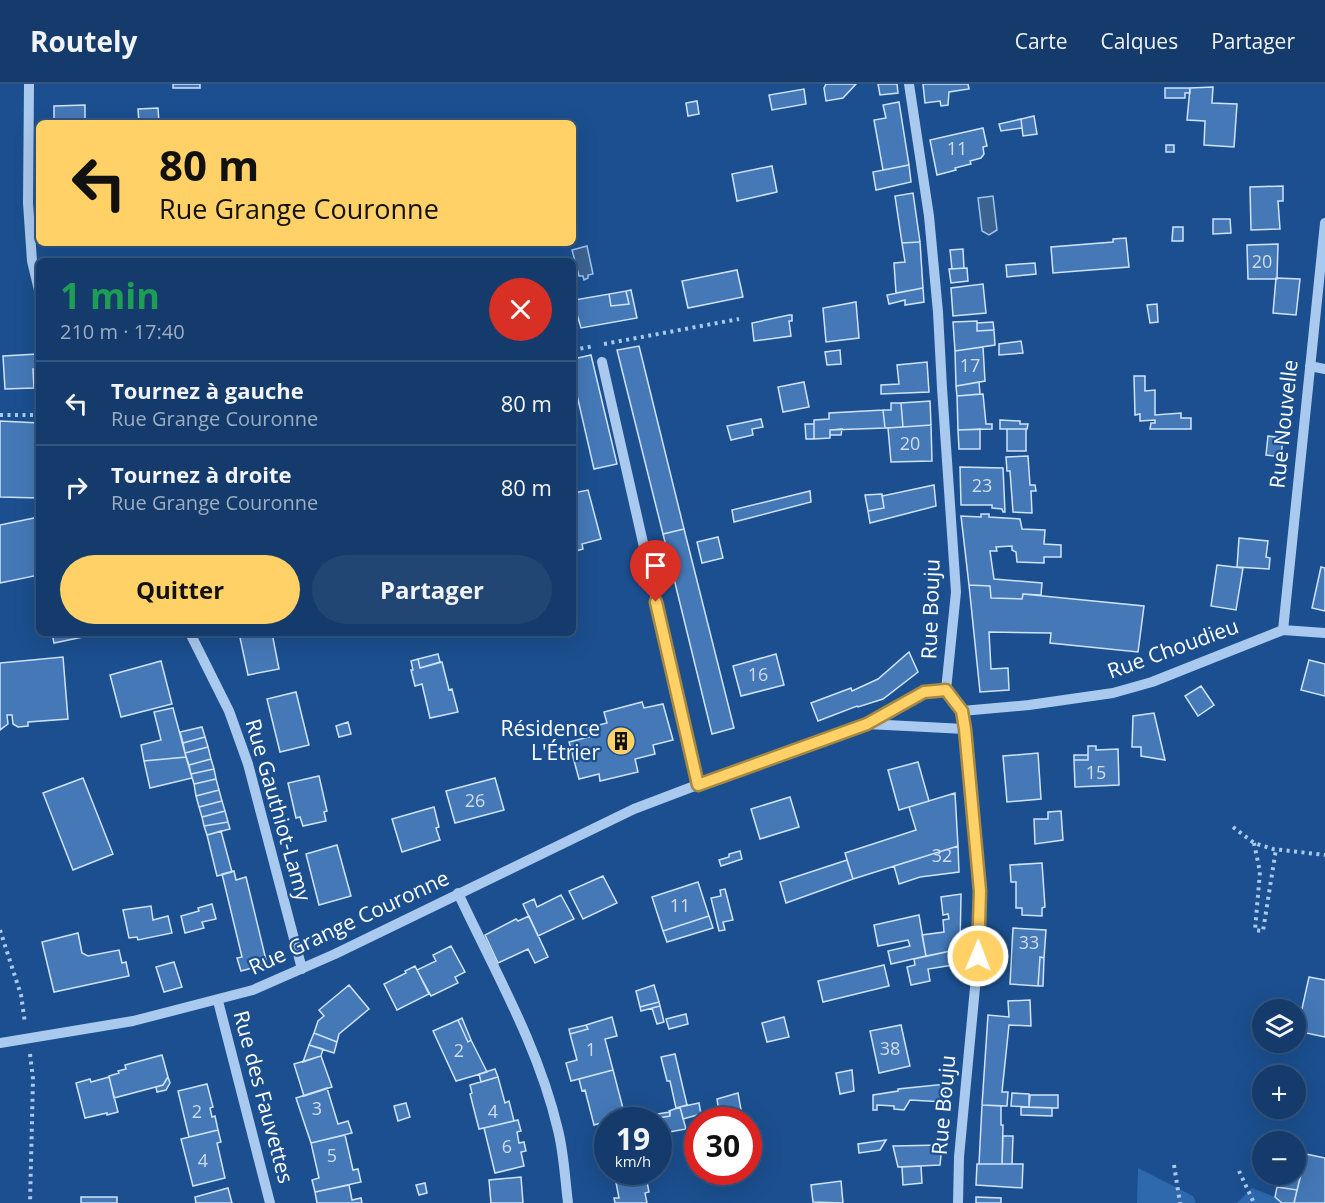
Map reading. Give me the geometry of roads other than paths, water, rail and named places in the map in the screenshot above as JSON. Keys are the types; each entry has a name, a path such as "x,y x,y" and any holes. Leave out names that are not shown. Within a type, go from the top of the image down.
{"street":[{"path":"29,84 28,203 32,261 36,278"},
{"name":"Rue Bouju","path":"909,84 929,216 938,312 956,592 946,690 962,711 980,891 978,956 959,1156 958,1203"},
{"name":"Rue Nouvelle","path":"1283,630 1325,223"},
{"path":"602,362 698,785"},
{"path":"1310,366 1325,369"},
{"name":"Rue Choudieu","path":"962,711 1029,705 1113,693 1152,682 1283,630 1325,633"},
{"name":"Rue Gauthiot-Lamy","path":"192,636 229,711 248,765 302,969"},
{"name":"Rue Grange Couronne","path":"0,1043 133,1021 218,1001 253,990 302,969 634,809 867,724 924,692 946,690"},
{"name":"Rue Grange Couronne","path":"867,724 965,729"},
{"path":"458,893 516,1010 536,1058 559,1132 568,1203"},
{"name":"Rue des Fauvettes","path":"218,1001 270,1203"}],"place":[{"name":"Résidence L'Étrier","path":"621,741"}]}
